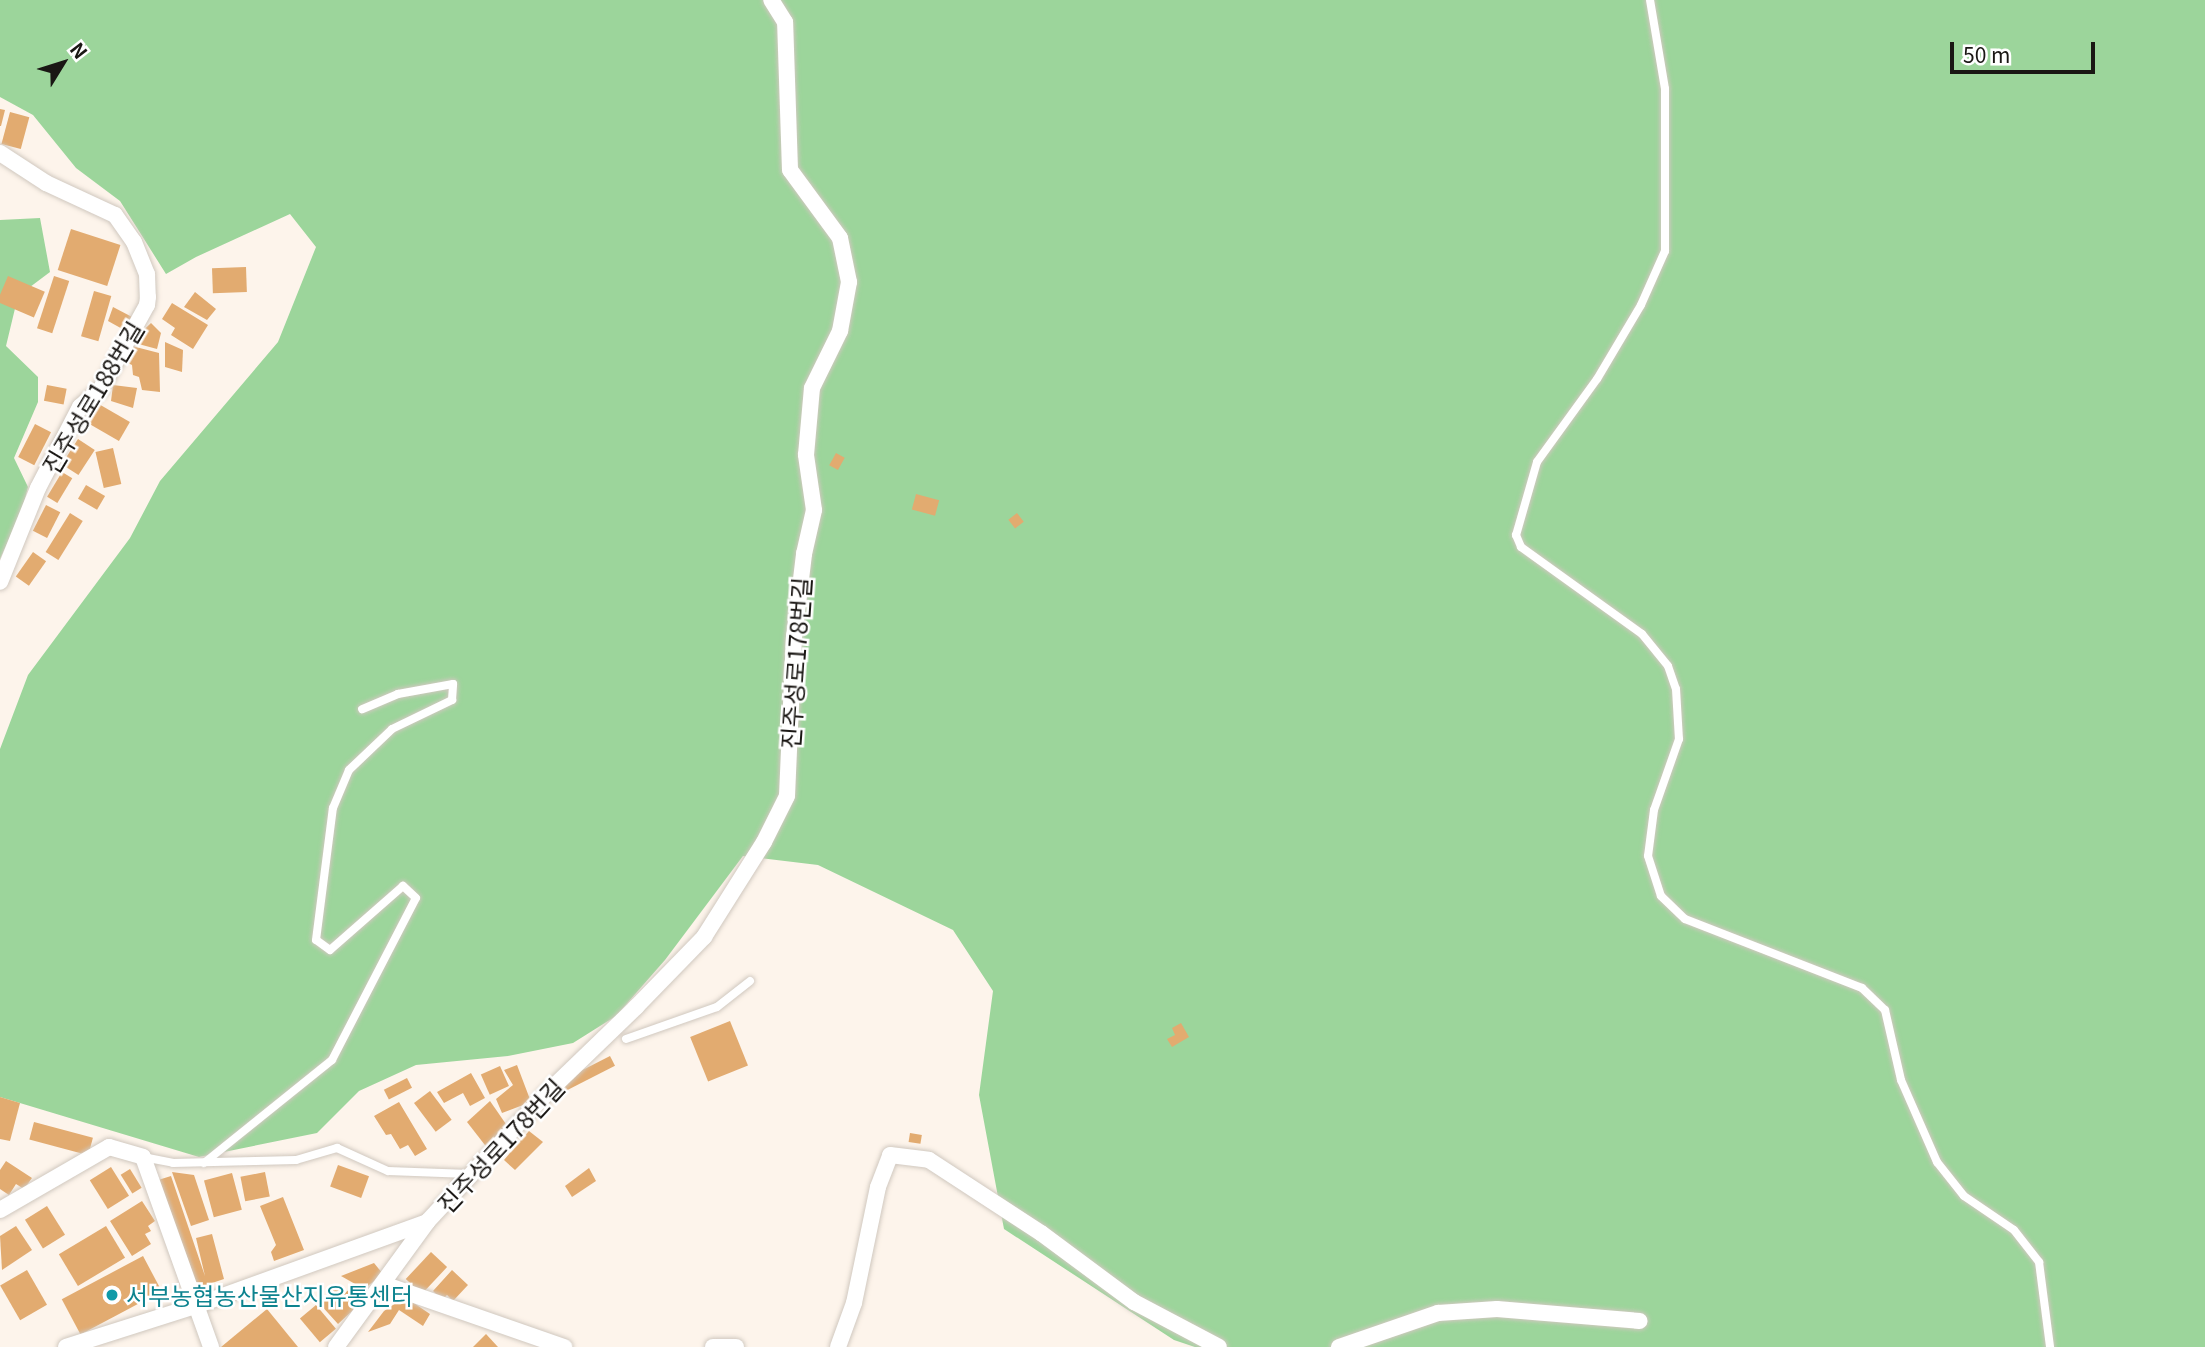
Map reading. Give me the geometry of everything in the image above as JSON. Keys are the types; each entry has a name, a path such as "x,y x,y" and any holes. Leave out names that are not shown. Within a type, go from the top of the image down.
{"street":[{"name":"진주성로178번길","path":"336,1347 427,1222 545,1095 704,937 764,842 787,796 794,637 804,554 814,509 806,455 812,388 840,331 849,282 840,238 790,170 785,22 771,0"},
{"name":"진주성로188번길","path":"0,153 46,183 114,215 134,242 148,274 147,305 100,390 80,407 38,488 0,582"},
{"path":"0,1210 109,1147 144,1157 211,1347"},
{"path":"838,1347 853,1303 878,1187 890,1155 929,1160 1041,1233 1134,1301 1219,1347"},
{"name":"진주성로178번길","path":"66,1347 195,1306 427,1222"},
{"path":"383,1284 565,1347"},
{"path":"1339,1347 1438,1313 1497,1309 1639,1321"},
{"path":"713,1347 736,1347"}],"lane":[{"path":"1650,0 1665,89 1665,251 1641,305 1597,379 1537,462 1516,534 1521,547 1642,634 1668,666 1676,689 1679,739 1654,810 1647,856 1661,896 1685,919 1863,988 1885,1010 1901,1080 1937,1163 1964,1196 2014,1230 2039,1262 2050,1347"},
{"path":"204,1163 332,1060 416,898 403,886 330,950 316,940 333,808 349,770 392,729 452,700 453,684 398,694 362,709"},
{"path":"626,1039 717,1007 750,981"},
{"path":"144,1157 173,1163 296,1160 337,1148 388,1171 473,1174"}],"green space":[{"path":"0,0 2205,0 2205,1347 1195,1347 1174,1340 1004,1229 979,1095 993,991 953,930 818,865 743,856 665,960 616,1016 573,1043 508,1056 416,1065 359,1091 317,1133 199,1157 0,1097 0,749 28,675 130,538 160,481 278,342 316,247 290,214 196,257 166,274 120,201 76,168 33,115 0,97"},
{"path":"40,218 50,272 18,296 6,346 38,377 38,402 14,458 28,487 22,510 0,559 0,220"}],"building":[{"path":"0,109 5,110 1,126 0,126"},
{"path":"10,112 29,117 21,149 1,144"},
{"path":"71,229 120,245 107,286 58,270"},
{"path":"246,267 247,292 213,293 212,268"},
{"path":"8,276 45,292 34,317 0,303 0,295"},
{"path":"54,276 69,281 52,333 37,328"},
{"path":"94,291 111,296 98,341 81,336"},
{"path":"195,292 216,309 207,320 184,307"},
{"path":"172,303 208,325 193,349 171,335 175,328 162,319"},
{"path":"113,307 134,318 126,331 108,321"},
{"path":"151,323 161,333 157,349 131,342"},
{"path":"165,342 183,350 182,372 165,367"},
{"path":"128,345 159,353 160,392 142,390 139,377 133,375 132,365 122,360"},
{"path":"47,385 67,389 64,405 44,401"},
{"path":"113,385 137,388 133,408 111,401"},
{"path":"97,403 130,422 119,441 86,422"},
{"path":"35,424 51,432 34,465 18,457"},
{"path":"78,439 95,450 78,475 62,464"},
{"path":"113,448 121,484 104,488 95,452"},
{"path":"836,453 845,458 838,470 829,465"},
{"path":"62,472 72,478 57,503 47,497"},
{"path":"86,485 105,496 97,510 78,499"},
{"path":"916,494 939,500 935,516 912,509"},
{"path":"46,505 60,512 47,538 33,531"},
{"path":"70,513 83,521 58,560 46,552"},
{"path":"1017,513 1024,522 1015,528 1008,520"},
{"path":"33,552 46,561 29,586 16,577"},
{"path":"730,1021 748,1066 708,1082 690,1037"},
{"path":"1181,1023 1189,1037 1172,1047 1167,1039 1175,1035 1172,1028"},
{"path":"610,1056 615,1066 566,1091 561,1081"},
{"path":"517,1065 531,1102 502,1113 496,1099 513,1085 504,1070"},
{"path":"500,1066 509,1086 490,1095 481,1075"},
{"path":"471,1073 485,1098 470,1106 463,1093 444,1103 437,1092"},
{"path":"407,1078 412,1088 389,1100 384,1090"},
{"path":"430,1091 452,1120 436,1132 414,1103"},
{"path":"0,1097 20,1103 10,1141 0,1139"},
{"path":"490,1101 508,1127 488,1149 467,1122"},
{"path":"399,1102 427,1149 415,1156 408,1145 400,1149 391,1134 386,1135 374,1116"},
{"path":"34,1122 93,1138 88,1155 29,1139"},
{"path":"529,1131 543,1142 515,1170 504,1160"},
{"path":"910,1133 922,1135 920,1144 909,1142"},
{"path":"6,1161 32,1178 24,1189 16,1184 9,1195 0,1189 0,1170"},
{"path":"338,1165 369,1176 361,1198 330,1187"},
{"path":"111,1167 129,1196 108,1209 90,1180"},
{"path":"589,1168 596,1181 572,1197 565,1186"},
{"path":"130,1169 142,1188 132,1193 121,1175"},
{"path":"172,1172 194,1175 209,1220 191,1226"},
{"path":"265,1172 270,1197 245,1201 240,1177"},
{"path":"232,1173 242,1210 214,1217 204,1181"},
{"path":"171,1176 205,1276 196,1238 212,1234 224,1279 197,1288 155,1181"},
{"path":"283,1197 304,1250 274,1261 271,1252 276,1245 260,1206"},
{"path":"142,1201 155,1221 148,1226 151,1231 145,1234 151,1244 132,1256 110,1221"},
{"path":"47,1206 65,1235 43,1249 25,1220"},
{"path":"16,1226 32,1250 2,1270 0,1236"},
{"path":"106,1226 125,1258 78,1286 59,1254"},
{"path":"431,1252 447,1267 422,1294 406,1279"},
{"name":"서부농협농산물산지유통센터","path":"143,1256 162,1291 81,1335 62,1299"},
{"path":"374,1263 383,1274 364,1289 341,1276"},
{"path":"27,1270 47,1305 20,1320 0,1286"},
{"path":"452,1270 468,1285 453,1301 447,1295 442,1300 433,1291"},
{"path":"338,1286 345,1293 352,1287 364,1300 338,1324 319,1303"},
{"path":"405,1297 430,1314 423,1326 399,1310 390,1324 368,1332 384,1311"},
{"path":"316,1305 336,1329 320,1342 300,1318"},
{"path":"267,1309 298,1347 221,1347"},
{"path":"486,1334 498,1347 473,1347"}],"place":[{"name":"서부농협농산물산지유통센터","path":"112,1295"}]}
